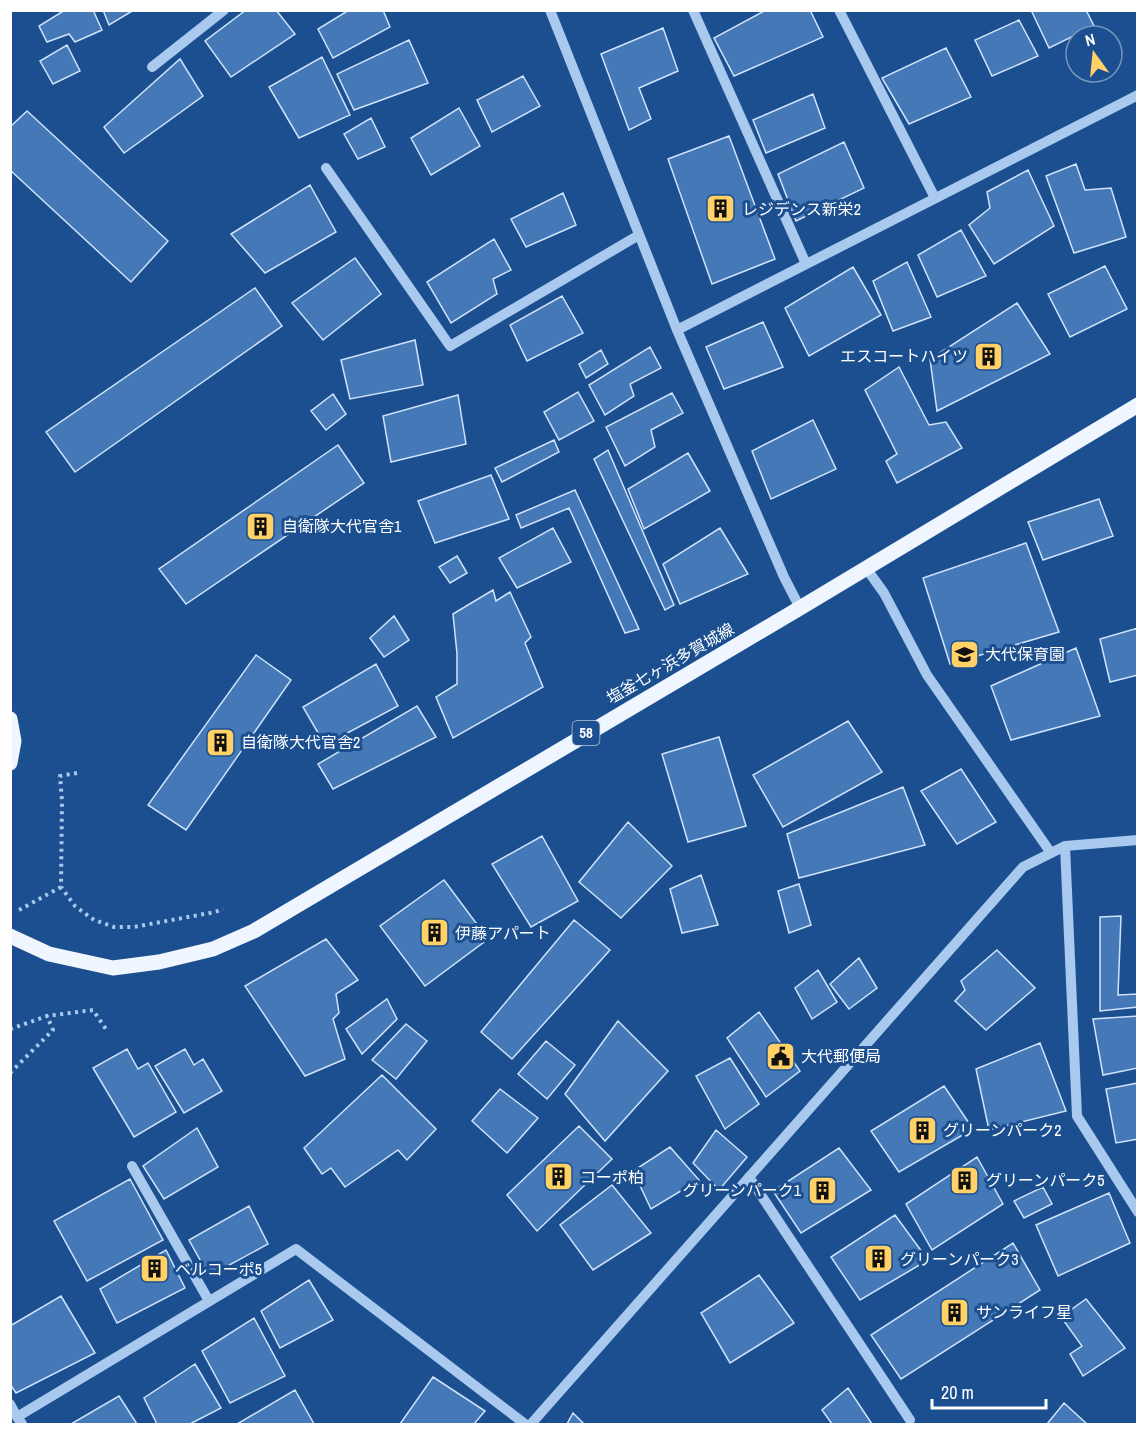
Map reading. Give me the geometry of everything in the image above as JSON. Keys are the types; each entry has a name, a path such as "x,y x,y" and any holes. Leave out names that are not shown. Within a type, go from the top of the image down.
{"main road":[{"name":"塩釜七ヶ浜多賀城線","path":"10,936 49,954 113,968 159,962 213,949 254,931 800,608 1137,405"},
{"path":"10,719 14,741 10,763"}],"street":[{"path":"152,67 224,10"},
{"path":"550,10 677,330 784,577 800,608"},
{"path":"693,10 806,264"},
{"path":"839,10 934,198"},
{"path":"677,330 1137,94"},
{"path":"326,168 450,346 639,235"},
{"path":"866,568 884,593 927,675 1052,853"},
{"path":"531,1425 1023,867 1065,846 1137,840"},
{"path":"1065,846 1077,1116 1137,1212"},
{"path":"132,1166 209,1301"},
{"path":"749,1177 910,1420"},
{"path":"10,1404 20,1421 209,1301 296,1249 525,1425"}],"path":[{"path":"77,773 60,777 61,887 75,906 94,920 114,927 153,924 224,909"},
{"path":"10,915 61,887"},
{"path":"10,1029 47,1016 93,1010 108,1032"},
{"path":"10,1073 53,1030 47,1016"}],"building":[{"path":"65,10 93,10 102,30 75,42 69,34 47,42 39,26"},
{"path":"103,10 134,10 109,25"},
{"path":"246,10 276,10 295,34 231,77 205,41"},
{"path":"349,10 383,10 390,27 333,58 318,29"},
{"path":"766,10 810,10 823,37 734,76 714,38"},
{"path":"1035,10 1086,10 1093,24 1064,24 1064,41 1049,48 1032,12"},
{"path":"1019,20 1038,56 992,76 975,40"},
{"path":"663,28 678,71 639,88 651,119 629,130 601,54"},
{"path":"409,40 428,83 354,110 337,74"},
{"path":"67,45 80,71 53,84 40,61"},
{"path":"946,48 971,97 909,124 882,78"},
{"path":"322,57 350,115 299,138 269,87"},
{"path":"180,59 203,96 124,153 104,127"},
{"path":"523,76 540,106 492,132 477,100"},
{"path":"813,94 825,128 766,153 753,120"},
{"path":"459,108 480,146 431,175 411,138"},
{"path":"27,111 168,241 131,282 10,170 10,127"},
{"path":"371,118 385,147 358,159 344,134"},
{"name":"レジデンス新栄2","path":"729,136 775,259 712,284 668,159"},
{"path":"844,142 864,188 796,221 778,174"},
{"path":"1076,164 1085,190 1111,188 1126,237 1074,253 1046,176"},
{"path":"1028,170 1054,226 994,264 969,225 990,208 987,192"},
{"path":"310,185 336,232 265,273 231,234"},
{"path":"563,193 576,225 526,247 511,219"},
{"path":"961,230 986,276 937,297 918,255"},
{"path":"494,239 511,270 493,279 497,294 451,323 427,282"},
{"path":"355,258 381,294 323,340 292,303"},
{"path":"907,262 931,317 893,331 873,281"},
{"path":"1105,266 1127,309 1070,337 1048,294"},
{"path":"853,267 881,315 809,356 785,308"},
{"path":"255,288 282,326 75,472 46,432"},
{"path":"562,296 583,333 527,361 510,325"},
{"name":"エスコートハイツ","path":"1017,303 1050,354 937,411 930,359"},
{"path":"763,322 783,367 724,389 706,347"},
{"path":"415,340 423,385 350,399 341,360"},
{"path":"650,347 661,368 630,384 634,396 605,415 589,385"},
{"path":"601,350 608,364 586,378 579,364"},
{"path":"899,367 929,425 946,422 962,448 897,483 886,461 897,454 865,390"},
{"path":"578,392 594,421 559,440 544,412"},
{"path":"672,393 683,413 651,430 655,447 625,466 606,427"},
{"path":"333,394 346,414 326,430 311,411"},
{"path":"458,395 466,444 391,462 383,416"},
{"path":"813,420 836,469 771,499 752,451"},
{"path":"554,440 559,452 502,482 495,468"},
{"name":"自衛隊大代官舎1","path":"338,445 364,483 186,604 159,569"},
{"path":"608,450 674,605 665,610 594,459"},
{"path":"688,453 710,491 644,529 628,489"},
{"path":"491,475 509,519 435,543 418,501"},
{"path":"575,490 639,629 625,633 569,508 521,528 516,515"},
{"path":"1099,499 1113,536 1043,560 1028,522"},
{"path":"553,528 571,562 517,588 499,558"},
{"path":"720,528 748,574 680,604 663,564"},
{"path":"1026,543 1059,632 950,664 923,578"},
{"path":"457,556 467,573 450,583 439,567"},
{"path":"493,590 496,601 510,592 531,637 525,643 543,687 453,738 436,697 457,684 453,614"},
{"path":"394,616 409,640 384,657 370,638"},
{"path":"1138,628 1138,675 1110,682 1100,639"},
{"path":"1076,648 1100,716 1011,740 991,686"},
{"name":"自衛隊大代官舎2","path":"256,655 291,680 186,830 148,805"},
{"path":"376,664 398,706 325,745 303,707"},
{"path":"417,706 436,737 333,789 318,764"},
{"path":"848,721 882,772 783,827 753,775"},
{"path":"719,737 746,826 688,842 662,754"},
{"path":"961,769 996,822 957,844 921,791"},
{"path":"903,787 925,845 799,878 787,834"},
{"path":"628,822 672,866 621,918 579,882"},
{"path":"542,836 578,901 531,927 492,864"},
{"path":"701,875 718,925 682,933 670,889"},
{"name":"伊藤アパート","path":"444,880 488,939 425,986 380,926"},
{"path":"799,884 811,925 789,933 778,891"},
{"path":"1121,916 1118,995 1138,994 1138,1007 1100,1011 1100,917"},
{"path":"574,920 610,950 512,1059 481,1032"},
{"path":"326,939 358,980 336,994 339,1013 333,1019 345,1059 305,1076 245,986"},
{"path":"997,950 1035,988 986,1030 955,1001 965,990 961,981"},
{"path":"859,958 877,988 849,1009 830,984"},
{"path":"818,970 837,1002 812,1019 795,988"},
{"path":"387,999 397,1019 362,1054 346,1029"},
{"path":"759,1012 800,1071 766,1097 727,1038"},
{"path":"1138,1016 1138,1068 1103,1075 1093,1019"},
{"path":"618,1021 668,1071 605,1141 565,1094"},
{"path":"406,1024 427,1041 396,1079 372,1060"},
{"path":"546,1041 575,1065 547,1099 518,1074"},
{"path":"1040,1043 1066,1111 989,1130 976,1069"},
{"path":"127,1049 138,1069 148,1063 176,1112 134,1137 93,1068"},
{"path":"185,1049 194,1065 203,1059 222,1091 184,1113 155,1066"},
{"path":"730,1058 759,1104 725,1129 696,1076"},
{"path":"382,1075 436,1129 407,1160 398,1150 345,1187 331,1168 322,1174 304,1148"},
{"path":"1138,1083 1138,1139 1116,1143 1106,1089"},
{"name":"グリーンパーク2","path":"944,1086 973,1129 899,1172 871,1131"},
{"path":"500,1089 538,1118 507,1153 472,1121"},
{"name":"コーポ柏","path":"579,1126 612,1159 537,1231 507,1195"},
{"path":"197,1128 218,1167 164,1199 143,1166"},
{"path":"716,1130 747,1157 719,1190 693,1163"},
{"path":"670,1147 699,1180 651,1209 633,1171"},
{"name":"グリーンパーク1","path":"839,1148 871,1190 801,1233 773,1191"},
{"name":"グリーンパーク5","path":"977,1157 1003,1204 932,1250 906,1204"},
{"path":"130,1179 163,1240 87,1281 54,1221"},
{"path":"612,1185 651,1233 593,1270 560,1225"},
{"path":"1043,1187 1052,1204 1024,1218 1014,1201"},
{"path":"1109,1193 1130,1243 1058,1276 1036,1225"},
{"path":"249,1206 268,1244 209,1276 189,1240"},
{"name":"グリーンパーク3","path":"895,1215 928,1260 860,1300 831,1257"},
{"name":"サンライフ星","path":"1013,1243 1040,1290 901,1379 871,1335"},
{"name":"ベルコーポ5","path":"166,1250 185,1288 117,1323 100,1289"},
{"path":"759,1275 794,1323 730,1363 701,1313"},
{"path":"309,1280 333,1320 280,1348 261,1311"},
{"path":"61,1296 95,1353 16,1393 10,1384 10,1326"},
{"path":"1086,1299 1125,1348 1083,1376 1070,1354 1082,1346 1061,1317"},
{"path":"254,1318 285,1376 230,1403 202,1351"},
{"path":"195,1364 221,1408 190,1424 157,1424 144,1398"},
{"path":"433,1377 485,1411 474,1424 400,1424"},
{"path":"848,1388 872,1424 832,1424 822,1410"},
{"path":"295,1390 314,1424 237,1424"},
{"path":"119,1396 137,1424 71,1424"},
{"path":"1064,1403 1087,1424 1047,1424"},
{"path":"573,1413 584,1424 567,1424"}],"place":[{"name":"レジデンス新栄2","path":"721,209"},
{"name":"エスコートハイツ","path":"989,356"},
{"name":"自衛隊大代官舎1","path":"261,526"},
{"name":"大代保育園","path":"964,654"},
{"name":"自衛隊大代官舎2","path":"220,742"},
{"name":"伊藤アパート","path":"434,933"},
{"name":"大代郵便局","path":"780,1056"},
{"name":"グリーンパーク2","path":"922,1130"},
{"name":"コーポ柏","path":"559,1177"},
{"name":"グリーンパーク5","path":"965,1180"},
{"name":"グリーンパーク1","path":"822,1190"},
{"name":"グリーンパーク3","path":"879,1259"},
{"name":"ベルコーポ5","path":"154,1269"},
{"name":"サンライフ星","path":"955,1312"}]}
